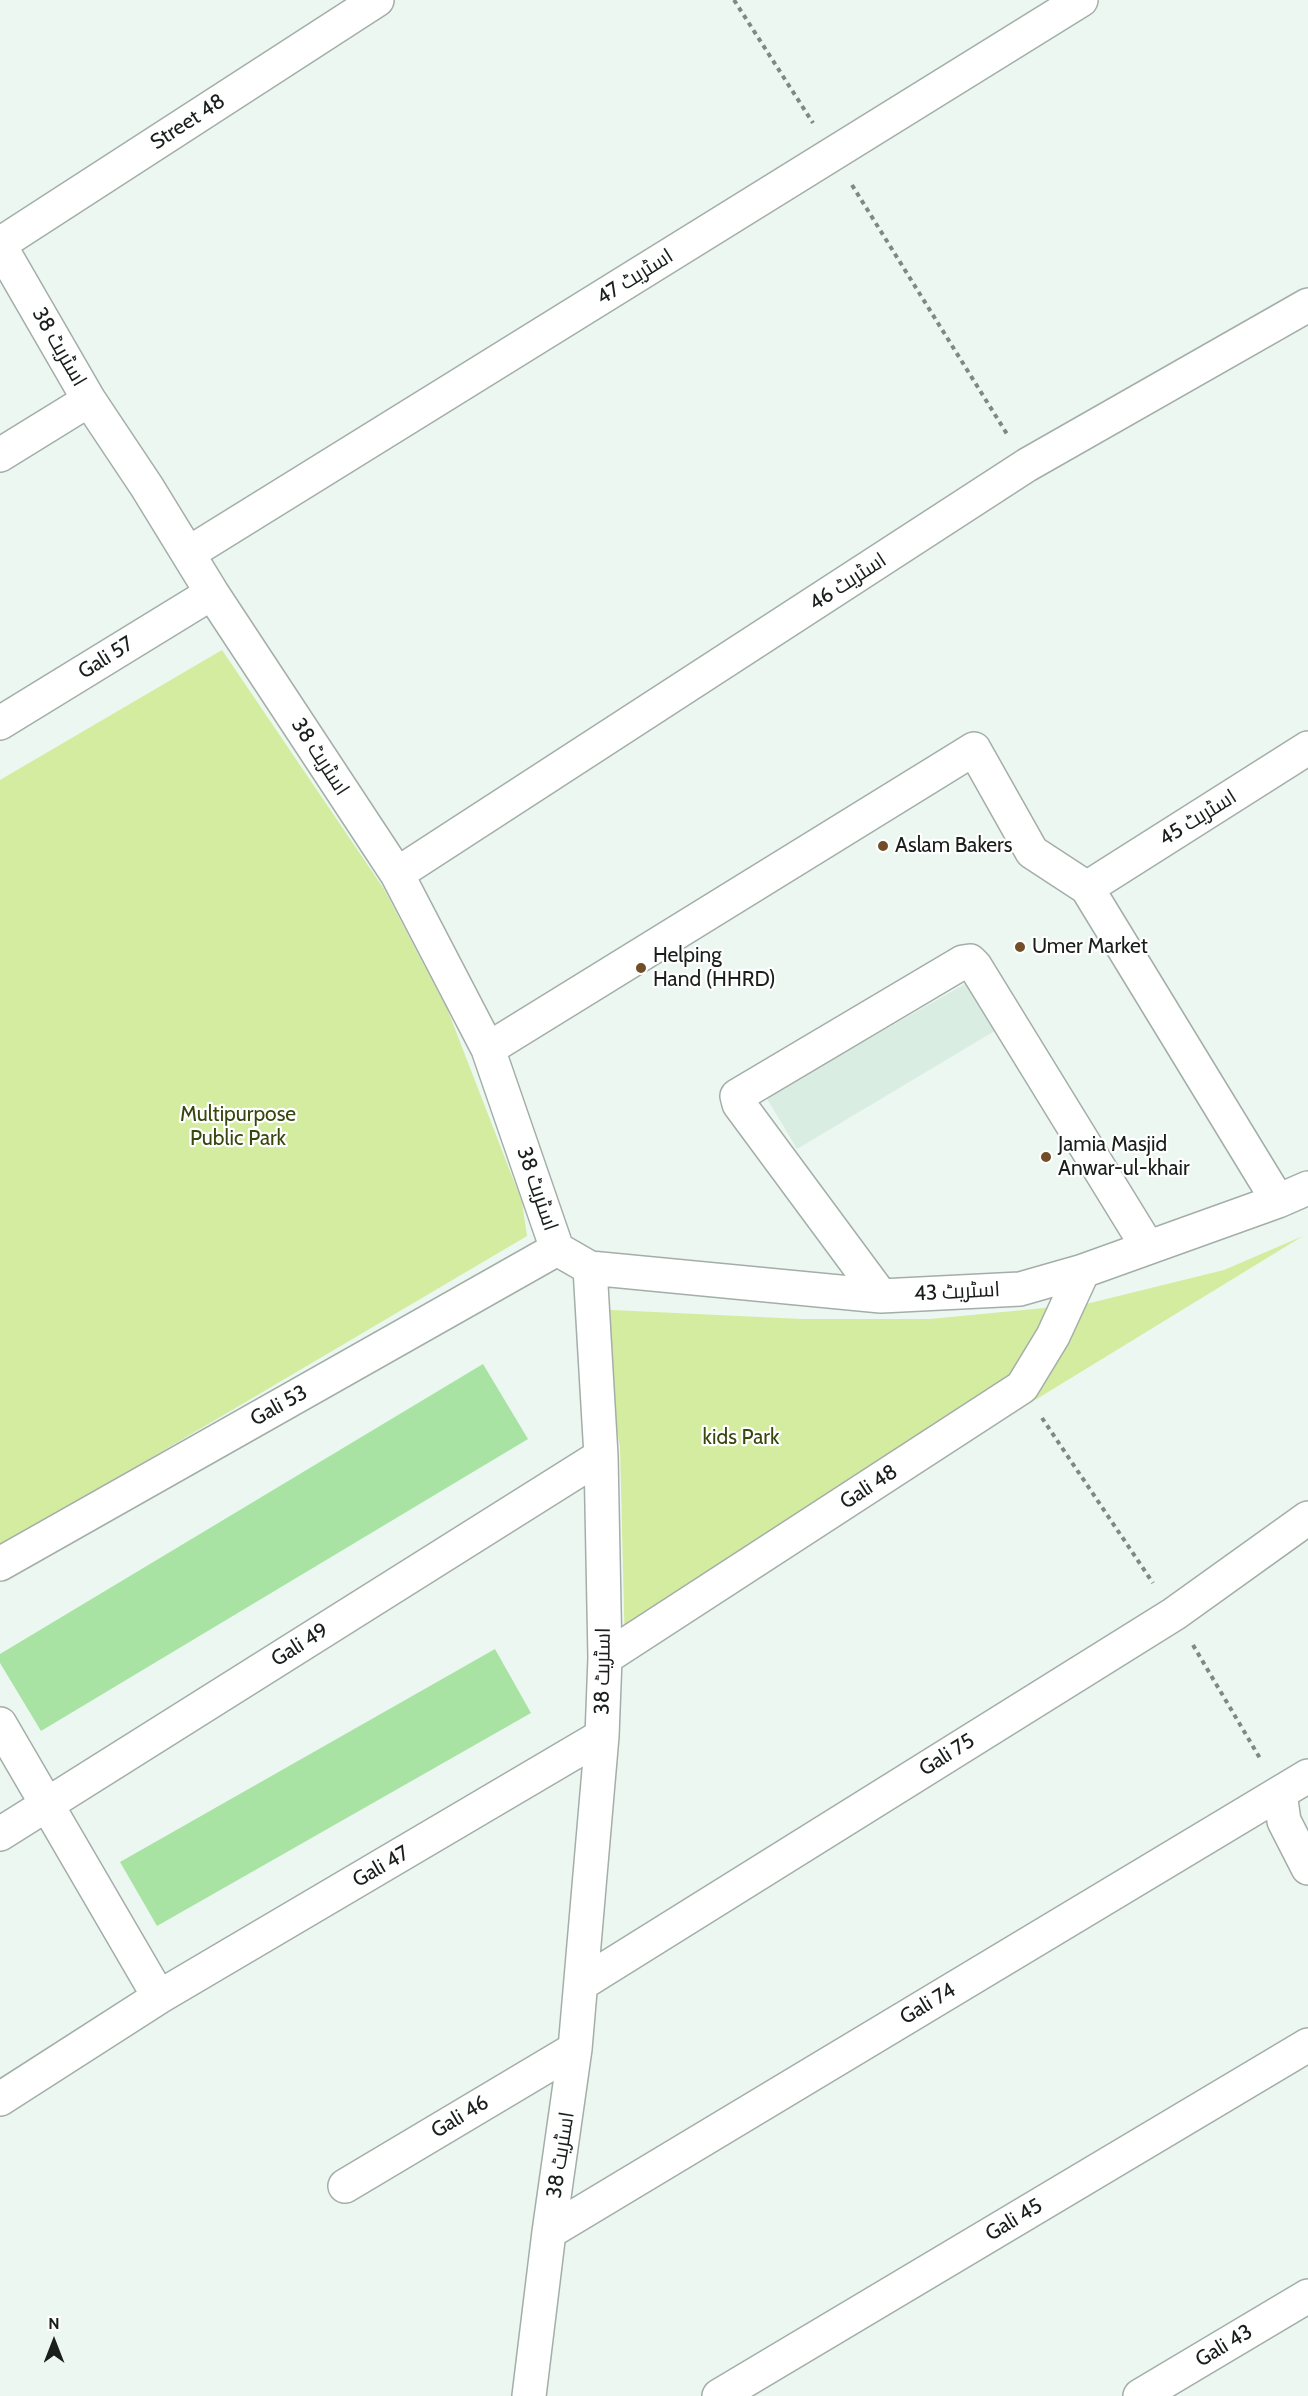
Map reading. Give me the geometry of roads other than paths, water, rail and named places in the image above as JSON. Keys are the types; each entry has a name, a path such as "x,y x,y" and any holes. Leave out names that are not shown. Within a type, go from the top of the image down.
{"street":[{"name":"Street 48","path":"0,245 376,0"},
{"name":"اسٹریٹ 47","path":"189,553 1081,0"},
{"name":"اسٹریٹ 38","path":"0,245 89,400 189,553 212,593 398,874 488,1049 557,1249 590,1268 601,1456 605,1658 602,1736 575,2049 549,2232 530,2396"},
{"name":"اسٹریٹ 46","path":"398,874 1027,465 1308,305"},
{"path":"0,455 89,400"},
{"name":"Gali 57","path":"0,723 212,593"},
{"name":"اسٹریٹ 45","path":"1087,888 1308,748"},
{"path":"488,1049 974,749 1032,852 1087,888 1278,1201"},
{"path":"881,1296 739,1104 737,1096 953,968 970,961 1147,1246"},
{"name":"اسٹریٹ 43","path":"590,1268 881,1296 1020,1289 1083,1271 1147,1246 1278,1201 1308,1188"},
{"name":"Gali 53","path":"0,1564 557,1249"},
{"name":"Gali 48","path":"605,1658 1022,1387 1053,1336 1083,1271"},
{"name":"Gali 49","path":"0,1834 601,1456"},
{"name":"Gali 75","path":"580,1984 1174,1614 1308,1518"},
{"path":"0,1724 159,1997"},
{"name":"Gali 47","path":"0,2099 159,1997 602,1736"},
{"name":"Gali 74","path":"549,2232 1308,1776"},
{"path":"1280,1793 1284,1821 1308,1868"},
{"name":"Gali 45","path":"719,2396 1308,2044"},
{"name":"Gali 46","path":"345,2186 575,2049"},
{"name":"Gali 43","path":"1140,2396 1308,2296"}],"place":[{"name":"Aslam Bakers","path":"883,846"},
{"name":"Umer Market","path":"1020,947"},
{"name":"Helping Hand (HHRD)","path":"641,968"},
{"name":"Jamia Masjid Anwar-ul-khair","path":"1046,1157"}],"park label":[{"name":"Multipurpose Public Park","path":"238,1127"},
{"name":"kids Park","path":"741,1438"}]}
